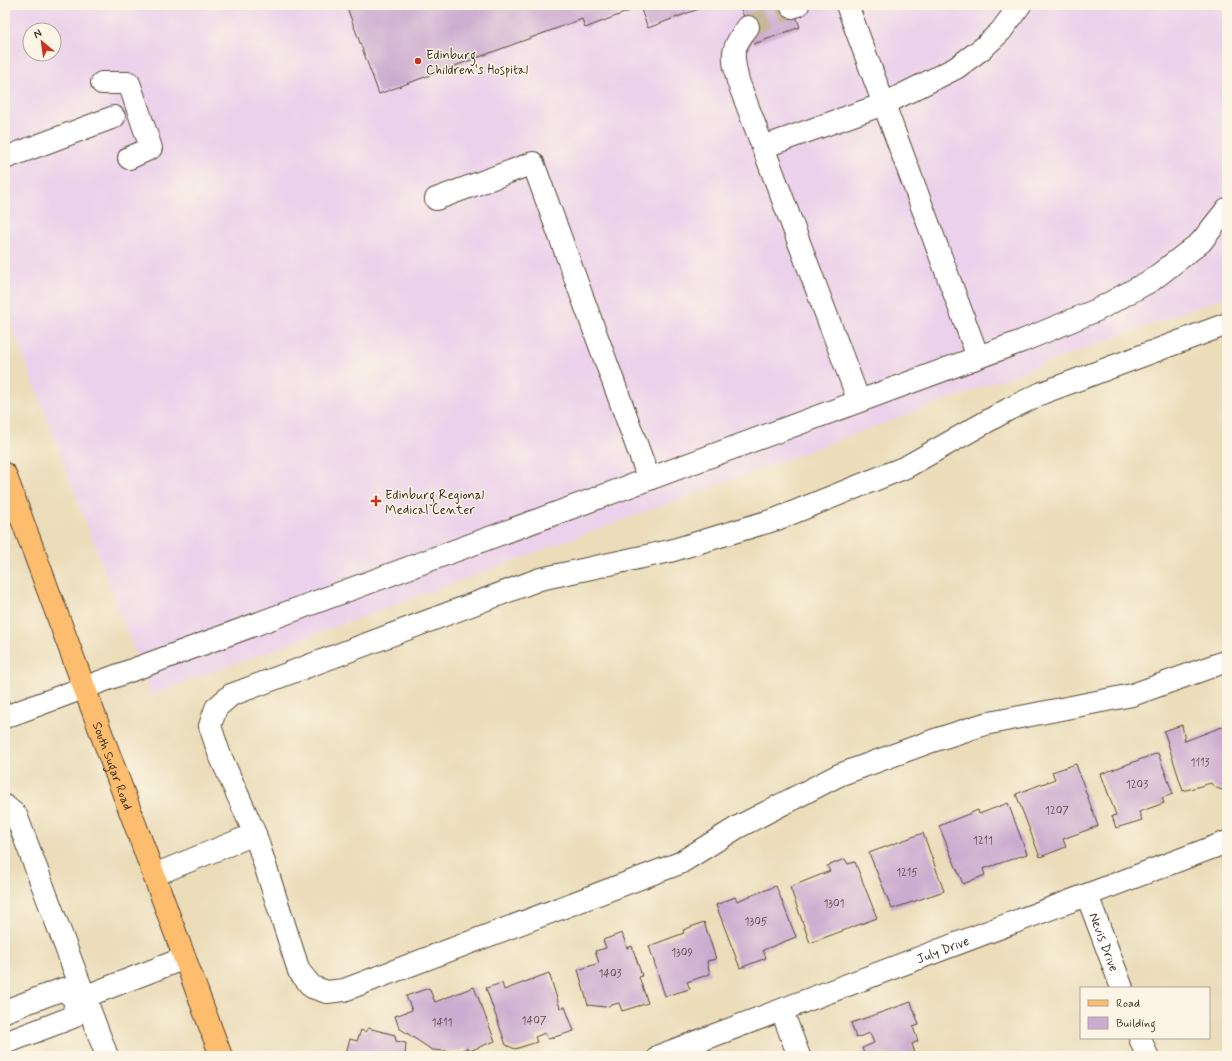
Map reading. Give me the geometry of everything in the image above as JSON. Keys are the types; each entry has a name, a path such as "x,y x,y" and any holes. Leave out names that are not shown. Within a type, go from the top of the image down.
{"main road":[{"name":"South Sugar Road","path":"5,474 221,1056"}],"street":[{"path":"848,5 978,357"},
{"path":"763,147 884,104 956,68 983,48 1001,31 1020,5"},
{"path":"748,27 738,40 733,58 738,81 859,401"},
{"path":"102,83 128,83 151,148 129,158"},
{"path":"5,158 114,117"},
{"path":"436,199 533,163 649,479"},
{"path":"5,717 1022,342 1097,310 1152,280 1201,242 1227,209"},
{"path":"1227,324 1042,393 1009,409 906,467 777,519 670,552 540,579 232,695 216,708 210,726 219,753 255,834 299,971 312,987 327,992 344,990 680,864 738,827 839,775 932,741 985,724 1132,695 1227,661"},
{"path":"5,806 16,815 80,998 107,1056"},
{"path":"154,875 255,834"},
{"name":"July Drive","path":"659,1056 1227,842"},
{"name":"Nevis Drive","path":"1087,895 1122,987"},
{"path":"5,1011 63,989 80,998 185,958"},
{"path":"5,1043 73,1017 80,998"},
{"path":"782,1010 799,1056"},
{"path":"1140,1039 1147,1056"}],"shaded area":[{"name":"Edinburg Regional Medical Center","path":"5,5 1227,5 1227,296 151,695 5,307"}],"building":[{"name":"Edinburg Children's Hospital","path":"346,5 709,5 648,28 640,7 585,28 582,19 379,94"},
{"path":"746,5 792,5 800,27 754,44 741,9 747,7"},
{"path":"1182,725 1185,741 1227,725 1227,788 1222,790 1214,787 1211,783 1183,791 1164,731"},
{"path":"1158,753 1173,794 1162,798 1164,803 1139,812 1142,820 1116,828 1112,816 1116,815 1101,774"},
{"path":"1076,764 1098,826 1063,839 1066,847 1040,857 1016,794 1055,779 1052,772"},
{"path":"1008,803 1027,854 983,869 985,875 963,884 939,826 978,810 979,814"},
{"path":"923,833 944,891 892,909 869,853"},
{"path":"845,859 848,864 855,862 877,918 810,943 790,887 830,871 827,866"},
{"path":"776,886 796,937 763,950 766,958 740,968 716,905 735,897 737,901"},
{"path":"704,922 716,959 707,961 710,974 687,982 690,989 665,996 649,946 684,933 683,930"},
{"path":"622,933 627,948 632,946 642,976 639,977 648,1003 622,1011 619,1003 605,1007 588,1005 578,970 599,963 595,951 606,948 603,940"},
{"path":"549,973 560,1008 565,1007 574,1031 548,1039 545,1033 535,1037 537,1042 515,1049 506,1045 486,988 502,983 504,990"},
{"path":"474,987 495,1041 469,1051 467,1048 457,1052 432,1050 399,1028 395,1016 412,1010 406,996 429,988 435,1002"},
{"path":"911,1002 919,1025 913,1027 918,1041 912,1044 916,1056 865,1056 862,1048 874,1043 870,1033 856,1038 851,1023"},
{"path":"368,1028 395,1035 396,1041 406,1043 405,1056 345,1056 350,1039 357,1041 361,1030 365,1032"}],"tunnel":[{"path":"748,27 792,7"}],"place":[{"name":"Edinburg Children's Hospital","path":"418,61"},
{"name":"Edinburg Regional Medical Center","path":"376,501"}]}
